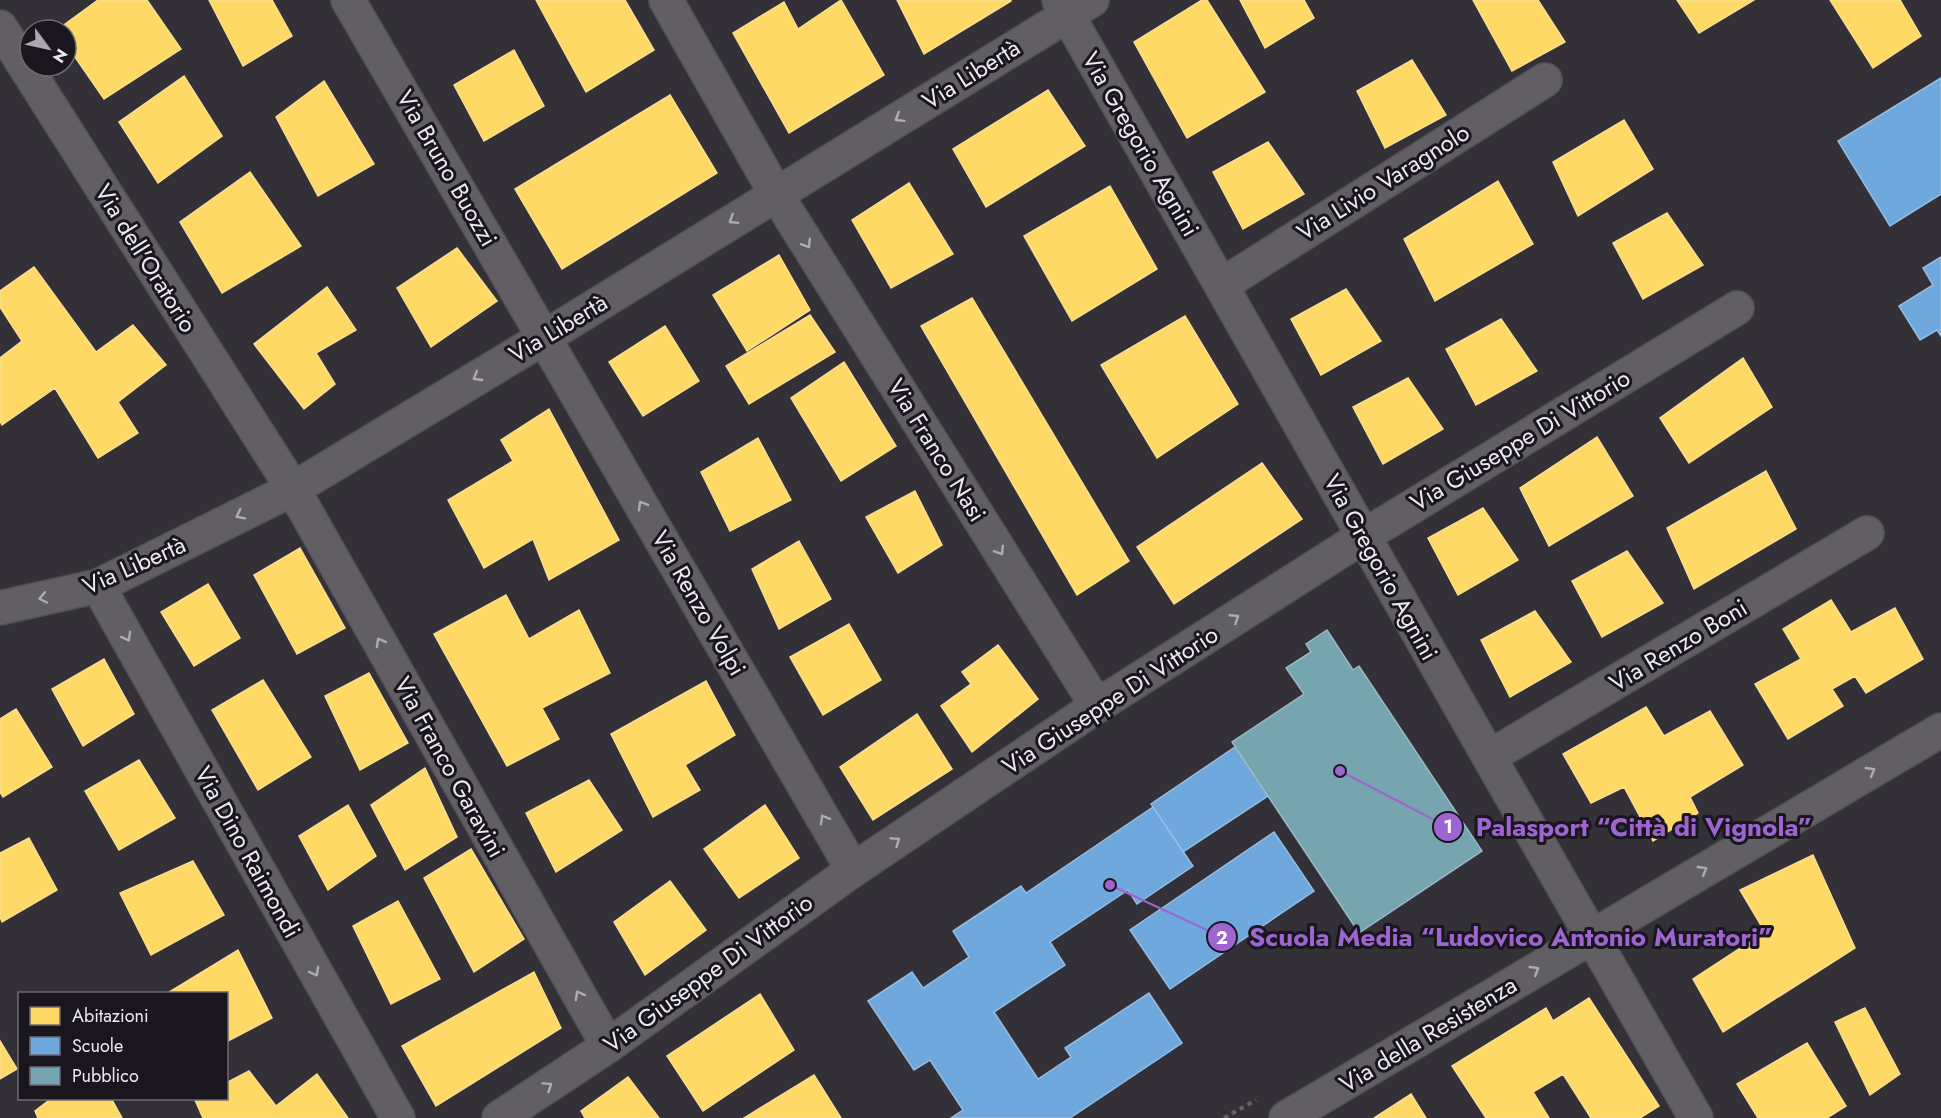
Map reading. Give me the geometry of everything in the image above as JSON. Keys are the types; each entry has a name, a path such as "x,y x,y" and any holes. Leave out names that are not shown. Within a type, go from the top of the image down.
{"street":[{"name":"Via Bruno Buozzi","path":"348,0 545,337"},
{"name":"Via Franco Nasi","path":"666,0 776,194 1097,706"},
{"name":"Via Libertà","path":"0,608 98,586 293,489 776,194 1073,5"},
{"name":"Via Gregorio Agnini","path":"1073,5 1222,285 1489,758 1593,935 1696,1118"},
{"name":"Via dell'Oratorio","path":"0,27 293,489"},
{"name":"Via Livio Varagnolo","path":"1222,285 1545,80"},
{"name":"Via Giuseppe Di Vittorio","path":"499,1118 608,1046 853,870 1097,706 1364,536 1737,308"},
{"name":"Via Renzo Volpi","path":"545,337 853,870"},
{"name":"Via Franco Garavini","path":"293,489 608,1046"},
{"name":"Via Renzo Boni","path":"1489,758 1867,533"},
{"name":"Via Dino Raimondi","path":"98,586 398,1118"},
{"name":"Via della Resistenza","path":"1286,1118 1941,730"}],"building: Abitazioni":[{"path":"98,0 147,0 181,49 104,99 78,61 78,18 73,18"},
{"path":"209,0 272,0 292,36 243,66"},
{"path":"536,0 625,0 654,50 586,92"},
{"path":"841,0 884,75 789,133 733,33 784,2 798,29"},
{"path":"897,0 1011,0 1011,1 924,54"},
{"path":"1202,0 1207,0 1265,92 1187,138 1134,42"},
{"path":"1240,0 1304,0 1314,18 1265,48"},
{"path":"1473,0 1538,0 1565,42 1512,71"},
{"path":"1677,0 1754,0 1699,33"},
{"path":"1830,0 1900,0 1921,36 1873,68"},
{"path":"514,50 544,106 484,141 454,85"},
{"path":"1412,60 1446,115 1385,148 1357,91"},
{"path":"184,76 222,136 158,183 119,122"},
{"path":"324,81 374,164 318,196 276,117"},
{"path":"1048,90 1085,146 986,207 953,149"},
{"path":"670,95 717,173 562,269 515,189"},
{"path":"1624,120 1653,169 1578,216 1553,162"},
{"path":"1268,142 1304,194 1243,229 1213,172"},
{"path":"250,172 301,246 222,293 180,222"},
{"path":"1498,181 1533,244 1435,301 1404,239"},
{"path":"909,183 953,254 891,288 852,220"},
{"path":"1110,186 1157,269 1072,321 1024,236"},
{"path":"1667,213 1703,265 1643,299 1613,243"},
{"path":"457,248 497,301 431,347 397,288"},
{"path":"779,255 810,310 747,351 713,295"},
{"path":"34,267 96,352 133,325 166,365 118,402 138,433 98,458 55,388 2,425 0,421 0,358 22,341 0,307 0,291"},
{"path":"327,287 356,330 316,353 335,384 304,409 254,344"},
{"path":"1346,289 1381,341 1321,375 1291,319"},
{"path":"972,298 1129,561 1077,595 921,326"},
{"path":"810,315 835,352 749,404 726,366"},
{"path":"1185,316 1238,404 1157,458 1101,365"},
{"path":"1501,319 1537,371 1476,405 1446,349"},
{"path":"665,326 699,381 643,416 609,362"},
{"path":"1743,358 1772,407 1689,463 1660,418"},
{"path":"844,362 896,446 841,481 791,398"},
{"path":"1408,378 1443,429 1383,464 1353,407"},
{"path":"549,409 619,540 549,580 533,539 484,568 448,500 513,461 501,440"},
{"path":"1597,437 1633,496 1549,546 1520,488"},
{"path":"758,438 791,500 730,531 701,472"},
{"path":"1262,463 1302,519 1174,604 1137,547"},
{"path":"1766,471 1796,529 1694,589 1667,528"},
{"path":"915,491 942,545 898,573 866,517"},
{"path":"1483,508 1518,560 1458,595 1428,538"},
{"path":"799,541 831,599 779,629 752,569"},
{"path":"300,548 345,628 297,654 254,575"},
{"path":"1627,551 1663,603 1602,637 1572,581"},
{"path":"208,584 240,638 194,666 161,612"},
{"path":"506,595 529,639 579,610 610,673 542,708 559,739 507,766 434,634"},
{"path":"1831,600 1851,632 1895,608 1923,659 1866,693 1855,676 1832,689 1843,706 1788,739 1755,684 1801,659 1783,629"},
{"path":"1535,611 1571,662 1510,697 1481,640"},
{"path":"849,624 881,680 823,715 790,657"},
{"path":"998,645 1038,699 972,752 941,706 971,684 962,672"},
{"path":"104,659 134,714 83,746 52,689"},
{"path":"369,673 408,743 360,770 325,696"},
{"path":"263,680 311,757 258,790 212,710"},
{"path":"706,681 735,735 685,765 700,790 653,817 611,734"},
{"path":"1646,707 1664,736 1710,711 1743,765 1690,797 1698,813 1653,841 1624,787 1591,803 1563,754"},
{"path":"16,709 52,767 3,797 0,792 0,719"},
{"path":"917,714 952,769 873,820 840,767"},
{"path":"139,760 175,818 119,850 85,791"},
{"path":"425,768 457,837 405,870 371,805"},
{"path":"589,780 622,830 556,872 526,813"},
{"path":"348,805 376,856 328,890 299,836"},
{"path":"765,805 799,858 739,898 704,849"},
{"path":"29,838 57,890 2,922 0,917 0,853"},
{"path":"471,849 524,939 474,972 424,878"},
{"path":"1813,855 1855,948 1723,1032 1693,979 1765,932 1740,890"},
{"path":"193,861 224,915 151,955 120,893"},
{"path":"670,881 706,930 645,975 614,922"},
{"path":"398,901 440,979 391,1004 353,926"},
{"path":"238,950 272,1018 228,1041 228,992 169,992"},
{"path":"534,972 561,1028 436,1106 402,1046"},
{"path":"760,994 794,1050 703,1111 667,1056"},
{"path":"1589,998 1659,1106 1640,1118 1591,1118 1563,1074 1533,1092 1549,1118 1486,1118 1452,1066 1546,1008 1553,1021"},
{"path":"1865,1008 1900,1074 1870,1095 1835,1022"},
{"path":"0,1041 17,1069 0,1079"},
{"path":"1807,1043 1846,1106 1827,1118 1758,1118 1737,1084"},
{"path":"249,1071 276,1106 317,1074 348,1118 203,1118 195,1100 228,1100 228,1082"},
{"path":"814,1075 841,1118 744,1118"},
{"path":"628,1077 659,1118 585,1118 581,1111"},
{"path":"1411,1094 1426,1118 1374,1118"},
{"path":"49,1100 112,1100 122,1118 38,1118 35,1111"}],"building: Scuole":[{"path":"1941,78 1941,194 1890,226 1838,141"},
{"path":"1941,257 1941,336 1937,330 1920,340 1899,306 1933,285 1923,268"},
{"path":"1235,747 1268,796 1183,852 1151,804"},
{"path":"1153,807 1193,866 1137,904 1128,890 1050,942 1065,965 994,1012 1038,1079 1071,1057 1065,1048 1149,993 1182,1043 1070,1118 951,1118 963,1110 930,1060 914,1070 868,1001 912,972 923,988 969,957 953,931 1021,886 1026,893"},
{"path":"1274,832 1314,891 1170,989 1130,930"}],"building: Pubblico":[{"path":"1327,630 1353,670 1359,666 1482,851 1359,933 1232,742 1304,694 1286,668 1311,652 1306,644"}],"place":[{"name":"Palasport “Città di Vignola”","path":"1340,771"},
{"name":"Scuola Media “Ludovico Antonio Muratori”","path":"1110,885"}]}
